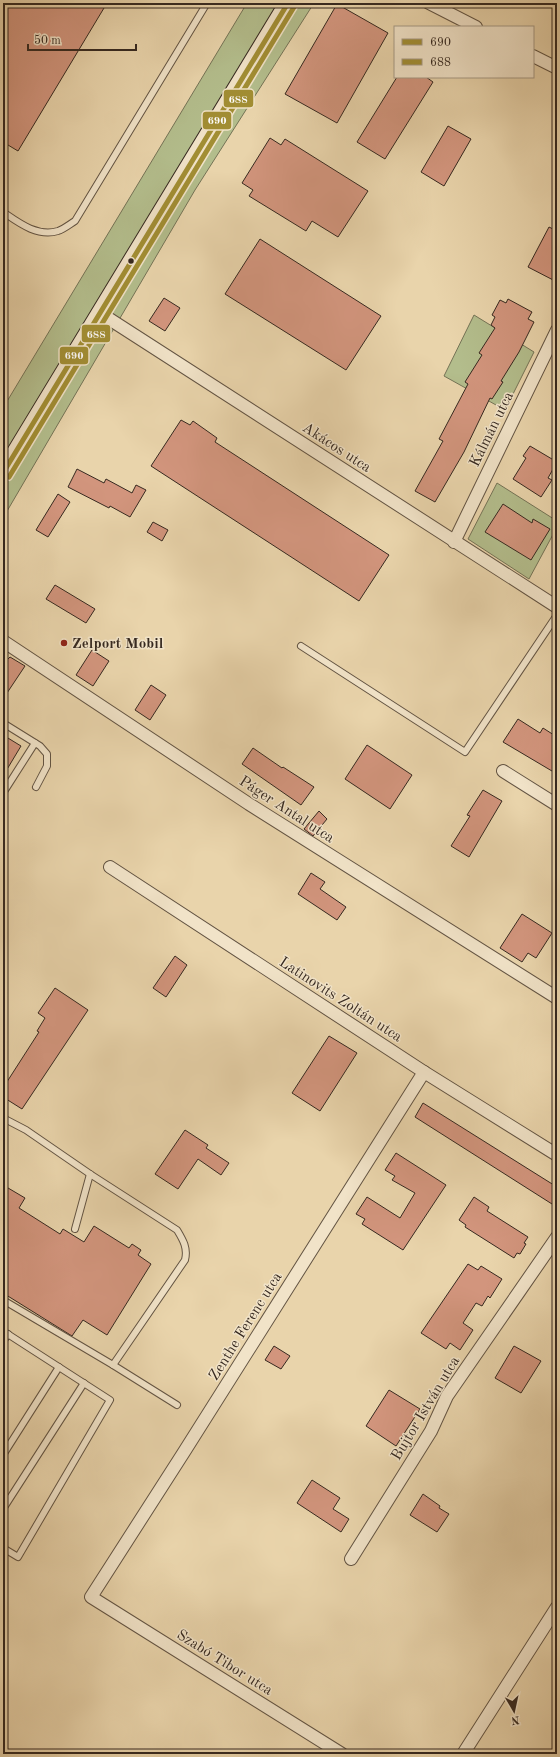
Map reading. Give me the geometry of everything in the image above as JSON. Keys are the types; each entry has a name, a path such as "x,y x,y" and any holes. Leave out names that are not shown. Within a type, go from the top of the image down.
{"main road":[{"path":"269,34 276,3"},
{"path":"3,473 288,3"}],"street":[{"path":"429,3 474,26"},
{"path":"534,56 557,68"},
{"name":"Akácos utca","path":"100,313 557,607"},
{"name":"Kálmán utca","path":"454,542 557,330"},
{"name":"Páger Antal utca","path":"3,641 249,804 557,998"},
{"path":"503,771 557,805"},
{"name":"Latinovits Zoltán utca","path":"110,867 424,1072 557,1155"},
{"name":"Zenthe Ferenc utca","path":"91,1597 424,1072"},
{"name":"Bujtor István utca","path":"351,1559 431,1431 447,1396 557,1237"},
{"name":"Szabó Tibor utca","path":"91,1597 342,1754"},
{"path":"463,1754 557,1607"}],"lane":[{"path":"3,212 24,226 38,231 58,231 75,221 207,3"},
{"path":"301,646 465,752 557,614"},
{"path":"3,723 40,746 47,754 47,766 36,787"},
{"path":"3,789 5,790 35,743"},
{"path":"3,1118 26,1130 90,1174 177,1230 184,1240 186,1251 185,1260 113,1365"},
{"path":"75,1229 90,1174"},
{"path":"3,1300 177,1405"},
{"path":"3,1342 5,1333 110,1400 18,1557 3,1548"},
{"path":"3,1455 59,1367"},
{"path":"3,1510 84,1383"}],"green space":[{"path":"247,3 314,3 195,190 3,518 3,408"},
{"path":"474,315 534,352 505,410 444,376"},
{"path":"497,483 557,521 557,527 529,579 468,539"}],"building":[{"path":"3,3 107,3 18,151 3,142"},
{"path":"337,4 388,33 337,123 285,94"},
{"path":"396,78 427,78 433,82 385,159 357,142"},
{"path":"448,126 471,139 444,186 421,172"},
{"path":"270,138 281,145 285,139 368,191 338,237 312,221 306,231 249,196 253,190 242,183"},
{"path":"549,227 557,231 557,282 528,267"},
{"path":"260,239 381,316 346,370 225,294"},
{"path":"164,298 180,308 165,331 149,321"},
{"path":"508,299 532,312 528,319 534,322 519,352 501,381 503,382 492,399 490,398 464,452 435,502 415,491 443,441 439,439 468,384 465,382 482,355 479,353 495,328 491,325 495,317 492,315 500,300 506,303"},
{"path":"181,420 190,425 193,421 217,438 215,442 389,555 359,601 151,466"},
{"path":"530,446 557,462 548,478 552,480 541,497 513,479 526,458 523,456"},
{"path":"77,469 104,483 106,479 132,493 136,485 146,490 130,517 68,487"},
{"path":"58,494 70,502 48,537 36,530"},
{"path":"503,504 532,523 533,519 550,529 531,560 485,532"},
{"path":"153,522 168,530 162,541 147,532"},
{"path":"55,585 95,609 86,623 46,599"},
{"path":"92,650 109,661 93,686 76,675"},
{"path":"3,657 7,660 10,657 25,666 3,699"},
{"path":"151,685 166,695 150,720 135,710"},
{"path":"518,719 540,733 543,728 557,737 557,774 503,742"},
{"path":"3,735 21,746 3,776"},
{"path":"367,745 412,775 390,809 345,779"},
{"path":"253,748 282,768 283,767 314,787 301,805 242,764"},
{"path":"483,790 502,801 469,857 451,846 470,816 467,815"},
{"path":"319,811 327,819 313,836 304,829"},
{"path":"311,873 325,882 320,889 346,907 337,920 298,894"},
{"path":"522,914 552,933 536,958 528,953 522,962 500,948"},
{"path":"175,956 187,965 166,997 153,988"},
{"path":"55,988 88,1010 22,1109 3,1097 3,1088 39,1032 37,1031 45,1018 38,1013"},
{"path":"329,1036 357,1053 320,1111 292,1093"},
{"path":"423,1103 557,1187 557,1196 552,1204 415,1117"},
{"path":"185,1130 208,1145 206,1148 229,1163 221,1175 198,1159 178,1189 155,1174"},
{"path":"396,1153 446,1185 403,1250 362,1224 365,1219 356,1214 367,1197 400,1218 415,1193 392,1180 395,1176 385,1170"},
{"path":"3,1185 25,1198 19,1208 60,1234 63,1229 84,1242 94,1226 129,1248 132,1244 141,1250 138,1255 151,1264 107,1335 83,1320 72,1336 3,1293"},
{"path":"474,1197 489,1207 487,1211 528,1237 520,1254 517,1253 514,1258 465,1227 466,1225 459,1220"},
{"path":"468,1264 478,1270 481,1266 502,1279 490,1298 488,1296 482,1306 476,1303 463,1323 473,1330 460,1350 450,1343 446,1349 421,1333"},
{"path":"274,1346 290,1356 281,1369 265,1360"},
{"path":"514,1346 541,1361 521,1393 495,1378"},
{"path":"389,1390 420,1409 396,1446 366,1426"},
{"path":"312,1480 340,1498 333,1509 349,1519 341,1532 297,1503"},
{"path":"423,1494 440,1506 439,1508 449,1514 437,1532 410,1515"}],"transit line":[{"name":"690","path":"3,473 288,3"},
{"name":"688","path":"9,477 294,7"}],"place":[{"name":"Zelport Mobil","path":"64,643"}]}
